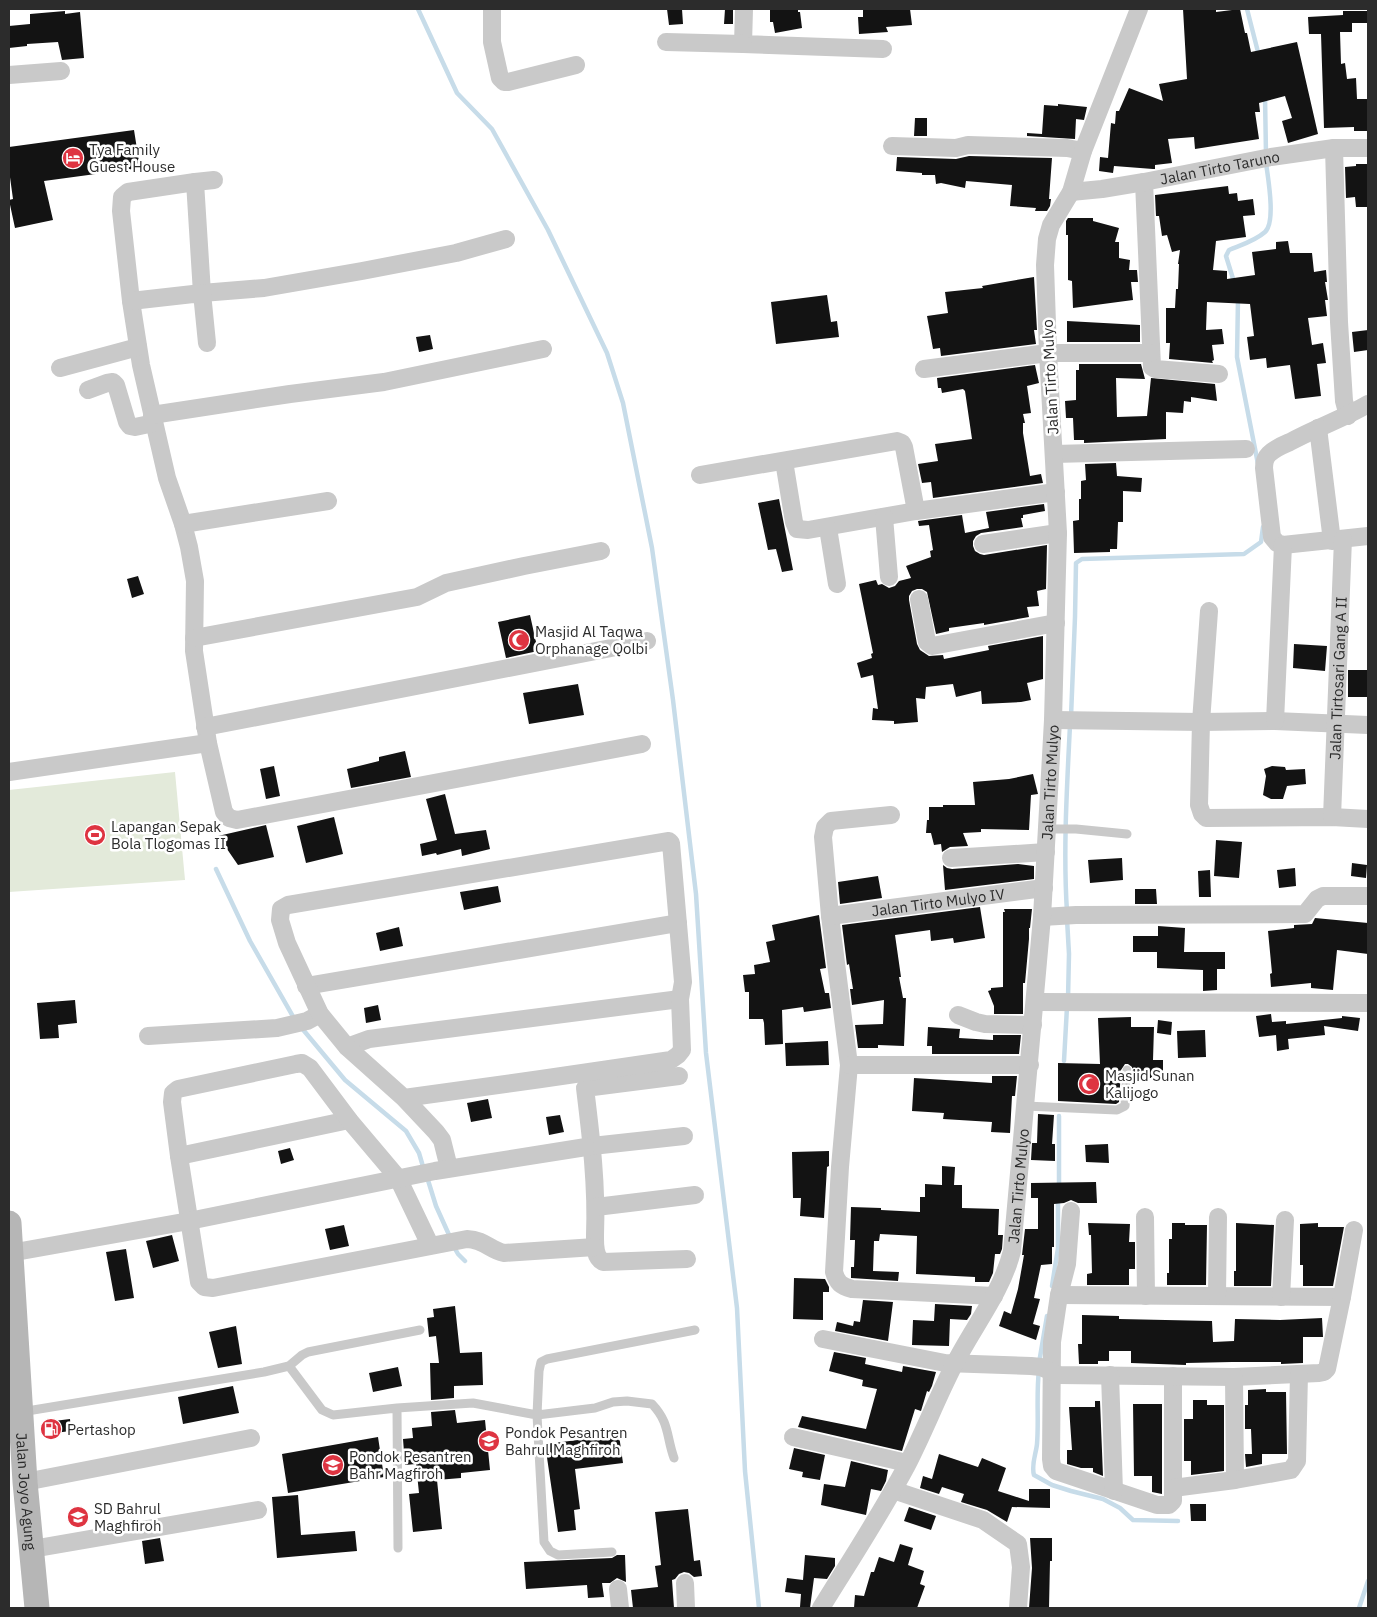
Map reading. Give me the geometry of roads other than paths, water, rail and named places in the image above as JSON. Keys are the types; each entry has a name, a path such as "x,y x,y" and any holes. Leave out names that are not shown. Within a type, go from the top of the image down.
{"main road":[{"name":"Jalan Joyo Agung","path":"9,1223 16,1398 16,1452 25,1482 37,1608"}],"street":[{"path":"492,9 492,42 500,78 504,82 576,65"},
{"path":"743,44 744,9"},
{"name":"Jalan Tirto Mulyo","path":"821,1608 893,1490 955,1364 994,1296 1010,1260 1012,1250 1035,1002 1050,916 1044,888 1046,852 1053,829 1065,720 1056,623 1058,533 1044,265 1047,239 1051,225 1071,192 1083,151 1139,9"},
{"path":"666,42 883,50"},
{"path":"9,75 61,72"},
{"path":"892,146 956,148 968,145 1067,148 1083,151"},
{"path":"1334,148 1339,322 1346,409"},
{"name":"Jalan Tirto Taruno","path":"1071,192 1144,182 1211,168 1334,148 1368,148"},
{"path":"214,180 128,192 122,197 121,211 138,347 167,478 189,547 195,581 194,651 207,735 224,812 229,818 237,820 642,744"},
{"path":"194,182 207,343"},
{"path":"1144,182 1152,367 1155,369 1219,374"},
{"path":"131,301 264,288 456,253 506,239"},
{"path":"60,368 138,347"},
{"path":"88,390 107,382 113,382 116,385 127,422 130,426 135,427 153,419 290,394 384,382 543,349"},
{"path":"924,369 1048,353 1150,353"},
{"path":"1368,404 1346,409 1318,428 1274,450 1268,455 1264,463 1272,537 1276,543 1283,545 1368,536"},
{"name":"Jalan Tirtosari Gang A II","path":"1318,428 1337,540 1337,723 1332,817"},
{"path":"700,474 897,441 902,442 904,447 916,511"},
{"path":"1054,454 1246,449"},
{"path":"784,461 794,522 797,528 808,530 916,511 1056,492"},
{"path":"182,524 328,502"},
{"path":"884,517 889,577"},
{"path":"828,528 837,584"},
{"path":"983,544 1058,533"},
{"path":"1275,721 1283,545"},
{"path":"194,638 416,597 446,583 601,551"},
{"path":"919,599 927,642 932,646 1056,623"},
{"path":"1209,611 1201,722 1199,805 1202,814 1206,818 1332,817 1368,819"},
{"path":"9,772 207,735 647,641"},
{"path":"1065,720 1275,721 1368,725"},
{"path":"891,815 831,821 825,827 823,837 830,916 849,1065 840,1167 834,1272 836,1281 842,1286 852,1288 994,1296"},
{"path":"404,1098 671,1060 678,1056 682,1050 680,999 684,982 671,843 669,841 646,844 288,905 280,909 280,920 287,942 306,986 314,1018 404,1098 436,1132 442,1140 442,1170"},
{"path":"951,858 1046,852"},
{"name":"Jalan Tirto Mulyo IV","path":"830,916 1044,888"},
{"path":"1050,916 1305,914 1317,899 1323,896 1368,896"},
{"path":"306,986 678,923"},
{"path":"347,1047 369,1039 680,999"},
{"path":"1035,1002 1368,1003"},
{"path":"958,1015 985,1024 1033,1026"},
{"path":"148,1036 278,1028 314,1018"},
{"path":"430,1245 398,1178 349,1120 310,1068 302,1063 178,1089 174,1093 172,1102 178,1156 199,1282 204,1287 213,1288 460,1240 478,1240 504,1253 595,1247"},
{"path":"849,1065 1030,1065"},
{"path":"679,1076 585,1088 596,1206 595,1247 599,1260 603,1262 687,1259"},
{"path":"178,1156 349,1120"},
{"path":"10,1264 189,1221 416,1174 589,1146 684,1136"},
{"path":"596,1206 695,1195"},
{"path":"1071,1211 1067,1264 1059,1295 1052,1342 1041,1368 1052,1466 1056,1471 1114,1491 1157,1505 1169,1505 1173,1501 1173,1376"},
{"path":"1145,1217 1146,1296"},
{"path":"1217,1295 1218,1217"},
{"path":"1282,1297 1285,1220"},
{"path":"824,1339 914,1358 955,1364 1041,1368 1059,1374 1234,1377 1319,1374 1327,1369 1354,1230"},
{"path":"1059,1295 1342,1297"},
{"path":"1173,1488 1235,1480 1291,1470 1295,1467 1297,1462 1299,1374"},
{"path":"1110,1375 1114,1491"},
{"path":"1234,1377 1235,1480"},
{"path":"25,1482 251,1438"},
{"path":"793,1438 907,1463"},
{"path":"893,1490 984,1520 1018,1544 1022,1567 1018,1608"},
{"path":"32,1549 258,1510"},
{"path":"685,1583 686,1608"},
{"path":"618,1589 620,1608"}],"lane":[{"path":"1053,829 1127,834"},
{"path":"1025,1106 1122,1109 1125,1106 1127,1070"},
{"path":"16,1398 264,1372 289,1366 308,1352 420,1330"},
{"path":"612,1552 558,1555 550,1551 544,1542 537,1415 541,1362 546,1359 694,1330"},
{"path":"289,1366 322,1410 333,1415 397,1408 473,1403 537,1415 595,1408 613,1402 627,1401 652,1404 661,1414 667,1428 674,1458"},
{"path":"397,1408 398,1548"}],"waterway":[{"path":"418,9 457,93 492,129 548,230 607,353 623,403 652,548 673,700 696,894 706,1053 737,1308 745,1471 759,1608"},
{"path":"1247,9 1259,56"},
{"path":"1265,96 1266,155"},
{"path":"1234,282 1226,256 1229,250 1257,238 1268,227 1271,210 1266,163"},
{"path":"1238,299 1237,357 1258,464"},
{"path":"1071,717 1076,563 1082,559 1244,554 1261,542 1263,527"},
{"path":"1067,912 1065,842 1070,725"},
{"path":"216,869 250,941 295,1020"},
{"path":"1067,919 1069,954 1068,999"},
{"path":"1064,1061 1067,1007"},
{"path":"300,1026 345,1080 406,1131 419,1153 424,1170"},
{"path":"1059,1116 1059,1187"},
{"path":"427,1177 436,1206 450,1237"},
{"path":"1052,1286 1058,1248 1058,1200"},
{"path":"454,1247 465,1261"},
{"path":"1039,1363 1047,1316"},
{"path":"1039,1370 1038,1435 1033,1463 1034,1475 1052,1485 1103,1499 1120,1508 1133,1520 1178,1521"},
{"path":"1359,1608 1368,1581"}],"place":[{"name":"Tya Family Guest House","path":"73,158"},
{"name":"Masjid Al Taqwa Orphanage Qolbi","path":"519,640"},
{"name":"Lapangan Sepak Bola Tlogomas II","path":"95,835"},
{"name":"Masjid Sunan Kalijogo","path":"1089,1084"},
{"name":"Pertashop","path":"51,1429"},
{"name":"Pondok Pesantren Bahrul Maghfiroh","path":"489,1441"},
{"name":"Pondok Pesantren Bahr Magfiroh","path":"333,1465"},
{"name":"SD Bahrul Maghfiroh","path":"78,1517"}]}
